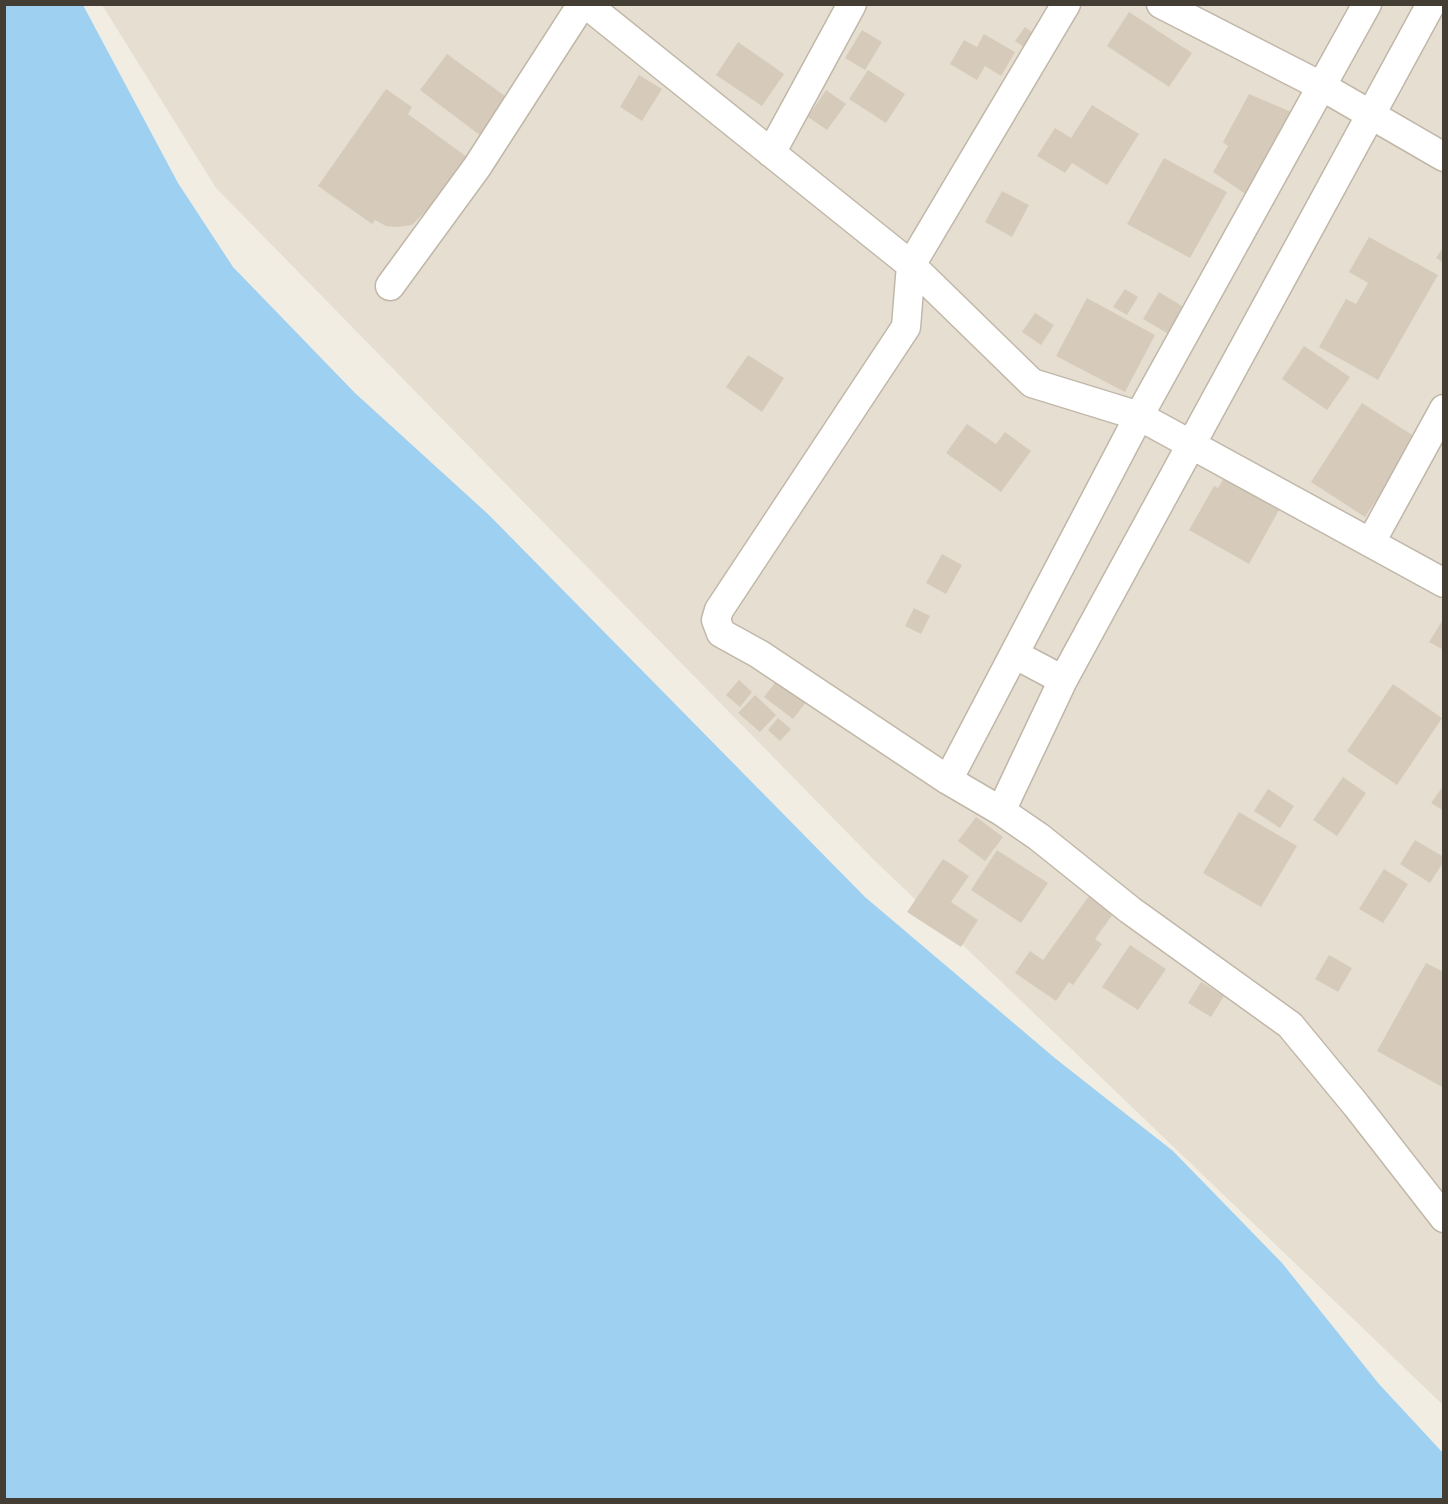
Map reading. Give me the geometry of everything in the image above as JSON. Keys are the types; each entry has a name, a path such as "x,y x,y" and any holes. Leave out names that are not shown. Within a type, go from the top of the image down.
{"street":[{"path":"390,286 477,167 584,4 911,265 1032,383 1139,416 1443,583"},
{"path":"771,153 852,4"},
{"path":"1066,4 911,265 906,327 718,610 716,620 721,633 759,654 948,780 1001,811 1039,837 1130,910 1290,1025 1356,1105 1443,1218"},
{"path":"1161,4 1323,87 1443,157"},
{"path":"948,780 1139,416 1367,4"},
{"path":"1001,811 1063,680 1431,4"},
{"path":"1371,542 1443,409"},
{"path":"1014,654 1063,680"}],"shaded area":[{"path":"102,5 1443,5 1443,1405 874,860 216,188"}],"water":[{"path":"5,4 83,5 178,183 233,267 355,393 489,515 865,897 1056,1059 1173,1151 1282,1263 1379,1384 1443,1453 1443,1499 5,1499"}],"building":[{"path":"1129,12 1192,53 1169,87 1107,46"},
{"path":"1025,27 1043,40 1034,54 1015,41"},
{"path":"862,30 882,42 865,70 845,58"},
{"path":"984,34 1015,52 1001,76 985,66 977,80 950,64 964,40 977,47"},
{"path":"738,42 784,74 762,106 716,75"},
{"path":"447,54 509,99 481,136 420,90"},
{"path":"868,70 905,94 886,123 849,99"},
{"path":"639,75 662,89 642,121 620,107"},
{"path":"386,89 412,107 408,114 467,157 428,209 412,225 398,227 386,226 375,220 372,224 318,186"},
{"path":"826,90 846,104 827,130 808,117"},
{"path":"1249,94 1308,119 1266,208 1213,172 1228,146 1223,142"},
{"path":"1092,105 1139,134 1107,185 1072,163 1065,173 1037,156 1055,128 1071,138"},
{"path":"1164,158 1227,192 1190,258 1127,224"},
{"path":"1002,191 1029,205 1012,237 985,222"},
{"path":"1369,237 1438,275 1378,380 1319,347 1346,299 1356,304 1368,283 1349,272"},
{"path":"1444,246 1444,263 1436,258"},
{"path":"1125,289 1138,297 1127,315 1113,307"},
{"path":"1159,292 1205,320 1189,346 1143,319"},
{"path":"1087,298 1155,335 1125,392 1056,356"},
{"path":"1035,313 1054,325 1041,345 1022,332"},
{"path":"1304,346 1350,377 1327,410 1282,379"},
{"path":"748,355 784,378 762,412 726,387"},
{"path":"1362,403 1417,438 1365,517 1311,482"},
{"path":"967,424 996,444 1005,432 1031,451 1001,492 946,453"},
{"path":"1229,470 1284,501 1249,564 1189,530 1214,486 1218,488"},
{"path":"942,554 962,565 946,594 926,583"},
{"path":"914,608 930,616 921,634 905,626"},
{"path":"1444,618 1444,650 1429,642"},
{"path":"778,679 807,701 793,719 764,697"},
{"path":"739,680 752,692 740,707 726,695"},
{"path":"1393,684 1442,718 1397,785 1347,751"},
{"path":"755,695 776,715 760,732 738,713"},
{"path":"778,718 791,729 780,741 768,730"},
{"path":"1343,777 1366,793 1337,836 1313,820"},
{"path":"1444,785 1444,811 1431,803"},
{"path":"1268,789 1294,806 1280,828 1254,811"},
{"path":"1239,812 1297,846 1261,907 1203,873"},
{"path":"976,817 1003,837 985,861 958,841"},
{"path":"1415,840 1444,857 1444,861 1430,883 1400,864"},
{"path":"997,850 1048,883 1021,923 971,890"},
{"path":"943,859 969,876 951,902 978,920 961,947 907,912"},
{"path":"1384,869 1408,884 1383,923 1359,909"},
{"path":"1089,896 1113,914 1095,939 1102,944 1073,985 1069,982 1056,1001 1015,973 1030,951 1043,960"},
{"path":"1130,945 1166,969 1138,1010 1102,987"},
{"path":"1329,955 1352,968 1338,992 1315,979"},
{"path":"1426,963 1444,972 1444,1088 1377,1051"},
{"path":"1201,982 1224,996 1211,1017 1188,1003"}]}
